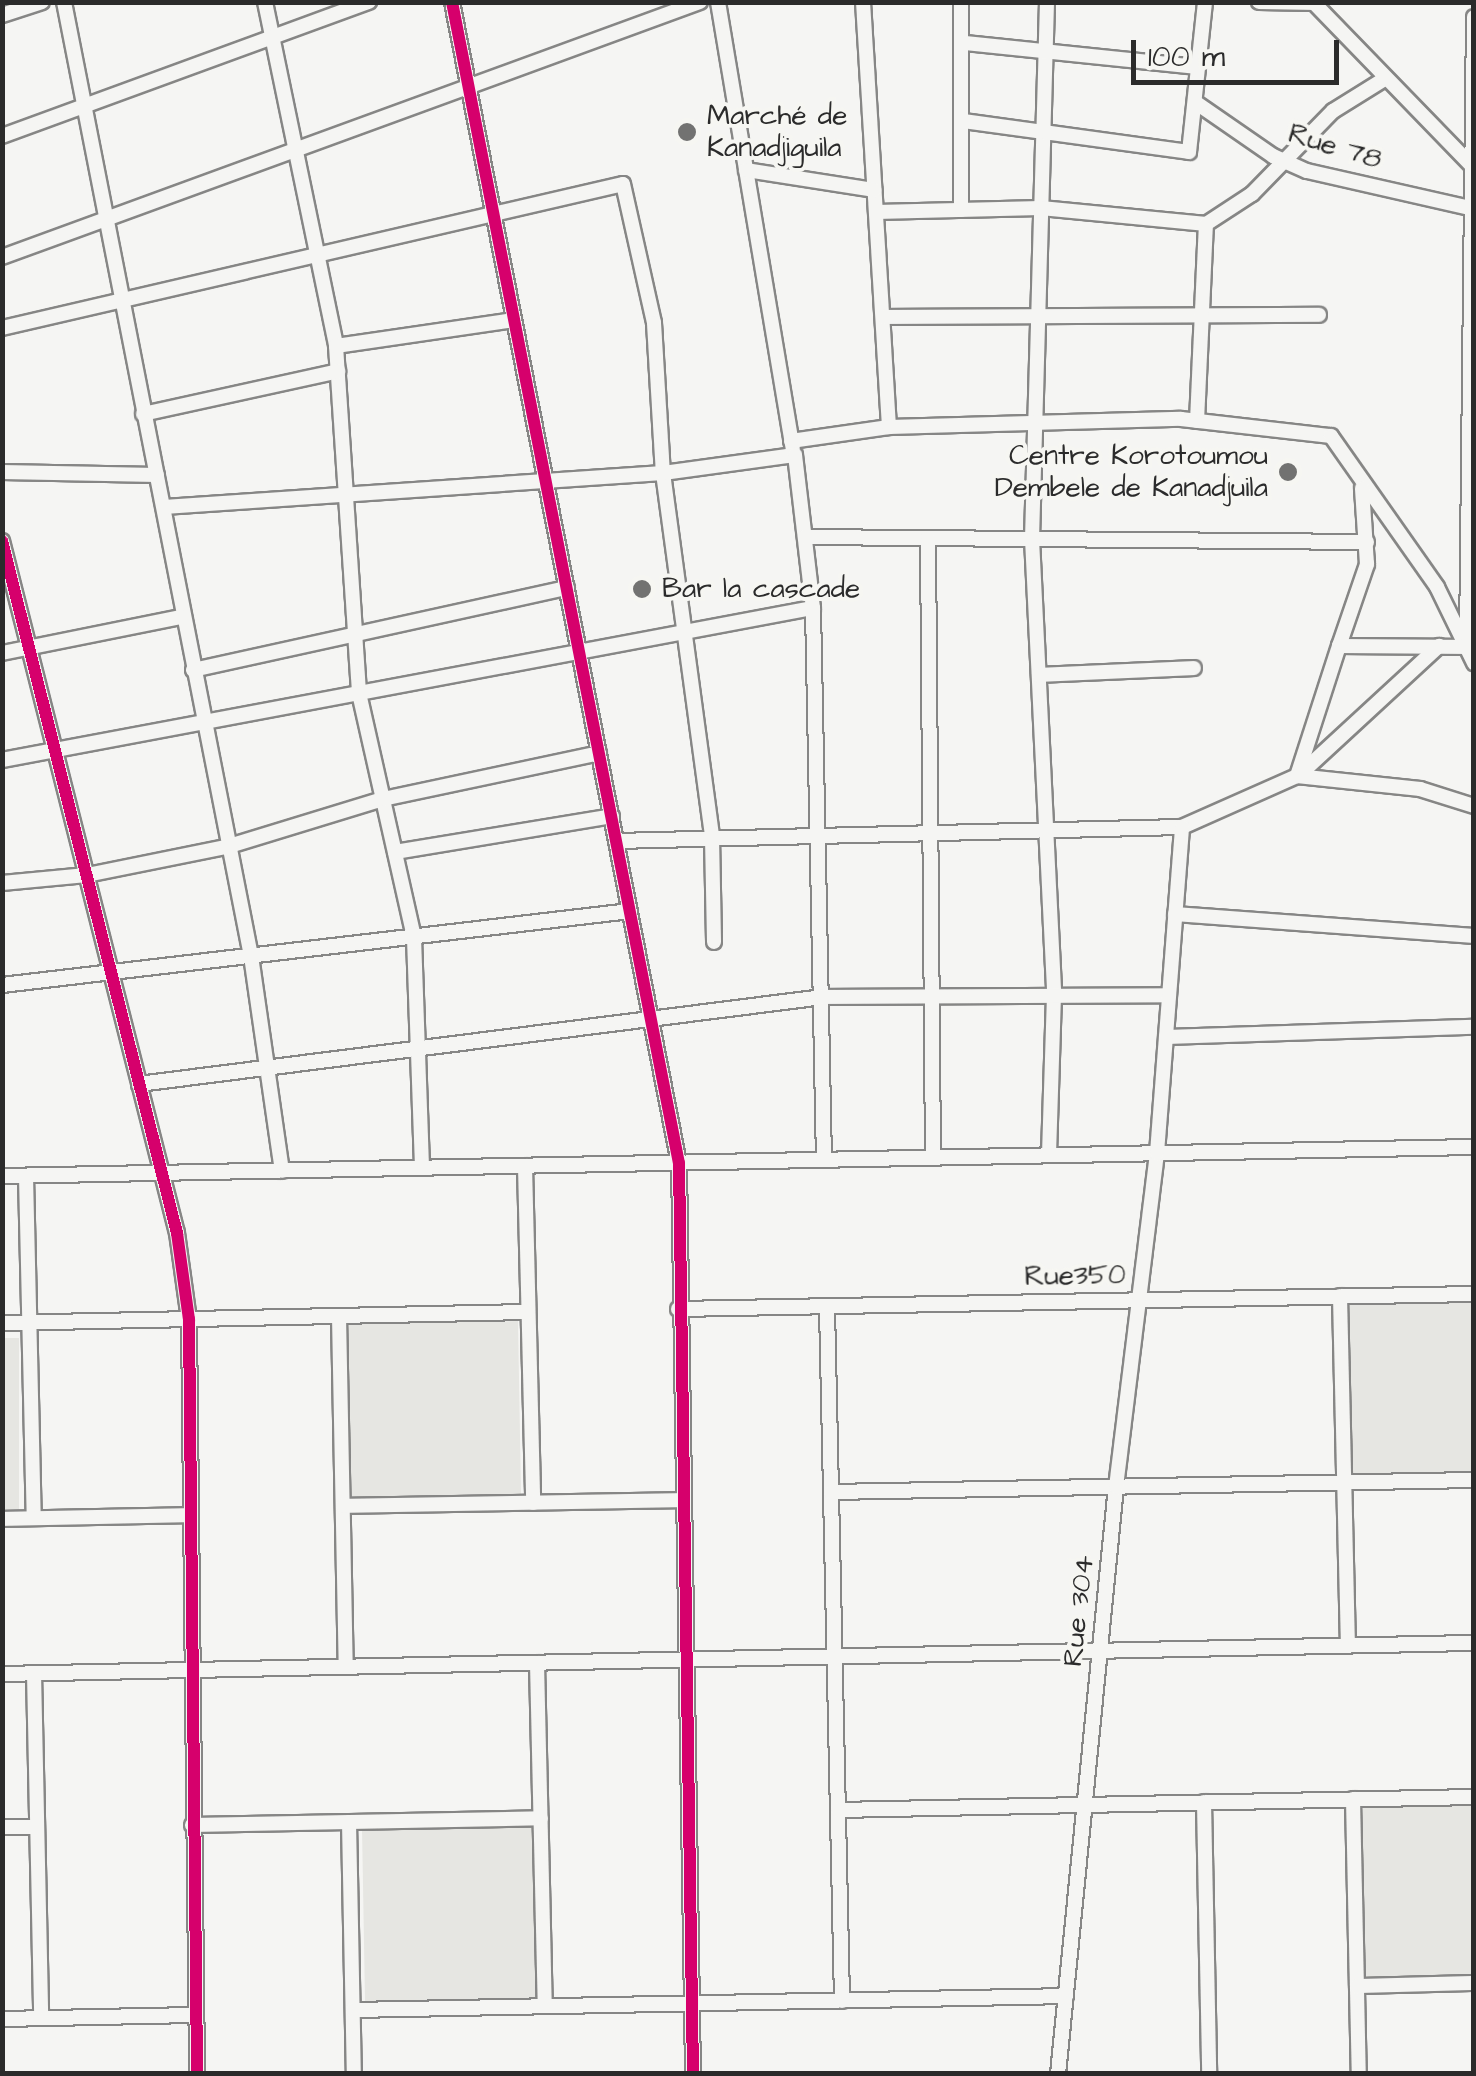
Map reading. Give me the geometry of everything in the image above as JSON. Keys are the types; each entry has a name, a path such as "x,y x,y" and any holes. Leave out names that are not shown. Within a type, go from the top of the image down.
{"street":[{"path":"2,14 42,2"},
{"path":"64,2 226,847 252,956 263,1068 282,1170"},
{"path":"265,2 336,346 359,693 414,938 422,1168"},
{"path":"2,136 85,109 369,2"},
{"path":"452,2 680,1163 678,1310 693,2074"},
{"path":"2,256 469,87 673,7 700,2"},
{"path":"718,2 793,448 814,608 822,833 824,1160"},
{"path":"863,2 889,427"},
{"path":"960,210 966,43 961,2"},
{"path":"1047,2 1032,539 1054,996 1049,1156"},
{"path":"963,121 1189,152 1204,2"},
{"path":"1259,2 1324,2"},
{"path":"1313,3 1472,166"},
{"path":"1474,17 1470,647 1474,663"},
{"path":"966,43 1198,67"},
{"path":"876,212 1042,208 1206,224 1286,162 1334,111 1386,78"},
{"name":"Rue 78","path":"1194,102 1286,162 1472,209"},
{"path":"746,170 874,190"},
{"path":"2,328 623,184 654,323 663,473 712,837 714,942"},
{"path":"1197,421 1206,224"},
{"path":"885,317 1320,315"},
{"path":"336,346 514,320"},
{"path":"144,414 338,371"},
{"path":"164,508 663,473 889,427 1197,421 1331,436 1437,587 1470,647"},
{"path":"2,472 157,475"},
{"path":"1297,776 1363,580 1368,542 1361,483"},
{"path":"804,537 1368,542"},
{"path":"928,538 933,1158"},
{"path":"2,541 162,1173 188,1319 197,2074"},
{"path":"193,670 567,588"},
{"path":"2,760 814,608"},
{"path":"2,653 181,617"},
{"path":"1339,646 1470,647"},
{"path":"616,841 1182,827 1297,776 1439,646"},
{"path":"1038,674 1194,668"},
{"path":"2,882 87,876 226,847 383,799 599,753"},
{"path":"1297,776 1420,789 1474,806"},
{"path":"395,852 612,816"},
{"name":"Rue 304","path":"1058,2074 1116,1487 1157,1154 1182,827"},
{"path":"2,985 112,976 630,911"},
{"path":"1175,914 1474,936"},
{"path":"140,1084 823,997 1169,995"},
{"path":"1166,1037 1474,1028"},
{"path":"2,1176 1474,1147"},
{"path":"526,1166 532,1503"},
{"path":"26,1176 34,1518"},
{"name":"Rue350","path":"678,1310 1474,1294"},
{"path":"1340,1296 1348,1646"},
{"path":"827,1306 842,2000"},
{"path":"2,1322 528,1312"},
{"path":"339,1316 346,1667"},
{"path":"831,1492 1474,1480"},
{"path":"343,1506 682,1500"},
{"path":"2,1519 189,1515"},
{"path":"2,1674 1474,1643"},
{"path":"537,1663 544,2006"},
{"path":"34,1674 41,2018"},
{"path":"838,1810 1474,1797"},
{"path":"1353,1800 1359,2074"},
{"path":"1204,1802 1209,2074"},
{"path":"192,1825 540,1818"},
{"path":"349,1822 354,2074"},
{"path":"2,1828 37,1827"},
{"path":"1357,1986 1474,1983"},
{"path":"353,2010 1066,1996"},
{"path":"2,2019 196,2015"}],"shaded area":[{"path":"1349,1301 1473,1301 1473,1477 1349,1477"},
{"path":"518,1321 521,1497 350,1500 347,1324"},
{"path":"2,1338 19,1338 19,1514 2,1514"},
{"path":"1363,1801 1473,1801 1473,1977 1363,1977"},
{"path":"533,1826 536,2002 365,2005 362,1829"}],"cycle path":[{"path":"452,2 679,1163 693,2074"},
{"path":"2,541 177,1233 189,1319 197,2074"}],"place":[{"name":"Marché de Kanadjiguila","path":"687,132"},
{"name":"Centre Korotoumou Dembele de Kanadjuila","path":"1288,472"},
{"name":"Bar la cascade","path":"642,589"}]}
